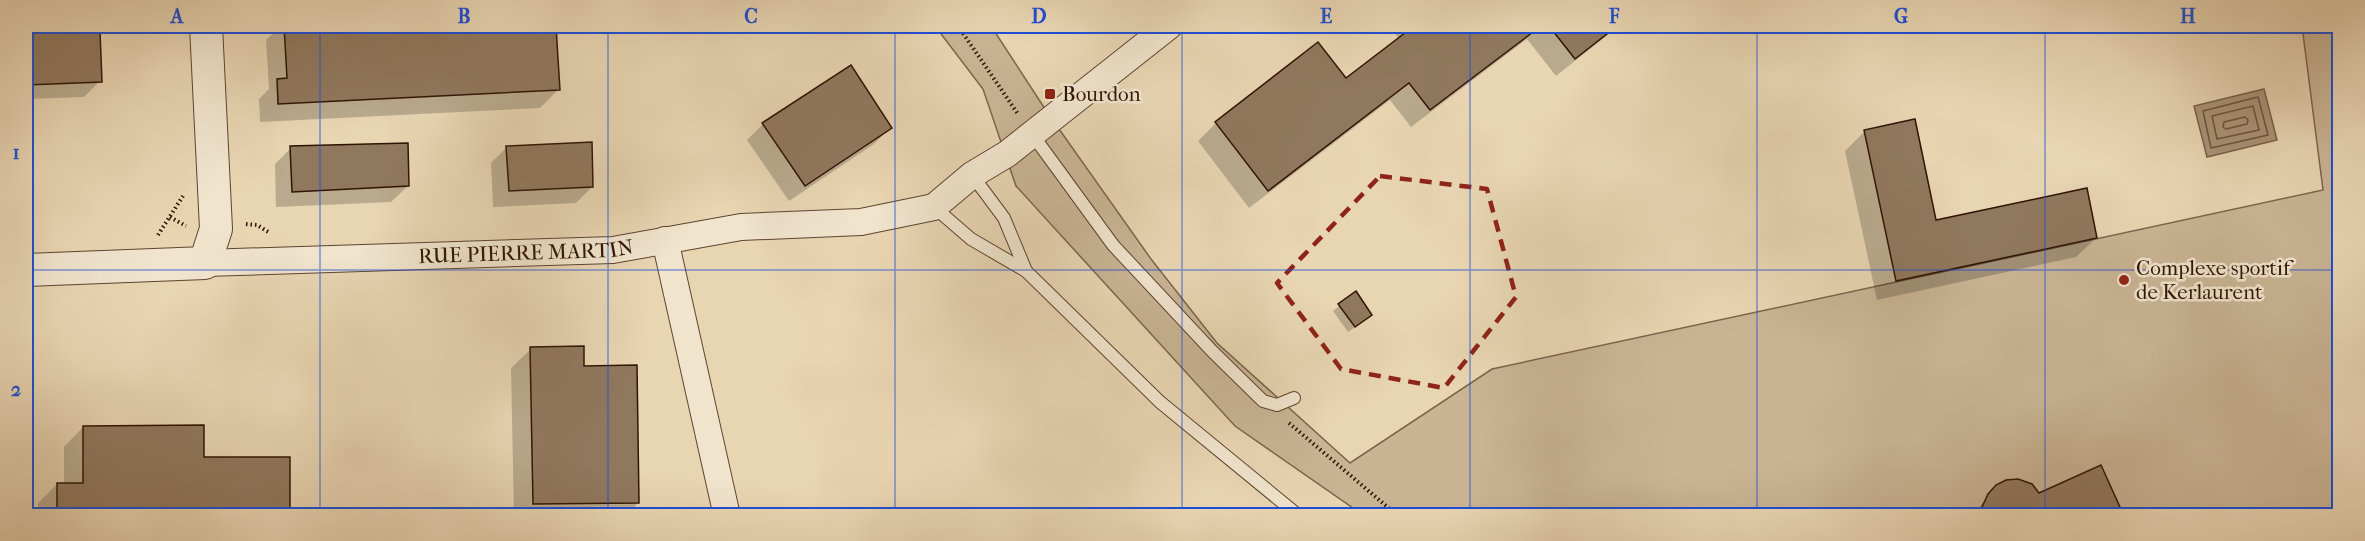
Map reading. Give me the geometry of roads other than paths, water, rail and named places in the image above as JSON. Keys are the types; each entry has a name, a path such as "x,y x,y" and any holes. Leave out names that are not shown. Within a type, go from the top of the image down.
{"street":[{"path":"205,263 216,229 206,26"},
{"name":"RUE PIERRE MARTIN","path":"26,270 613,250 741,227 861,222 934,207 972,176 1007,154 1169,26"},
{"path":"665,240 727,516"}],"lane":[{"path":"1032,134 1113,245 1212,351 1263,401 1277,405 1294,398"},
{"path":"972,176 1004,218 1026,271"},
{"path":"934,207 971,239 1026,271 1160,402 1299,516"}],"water":[{"path":"2264,89 2277,140 2207,157 2194,106"}],"place":[{"name":"Bourdon","path":"1050,94"},
{"name":"Complexe sportif de Kerlaurent","path":"2124,280"}]}
